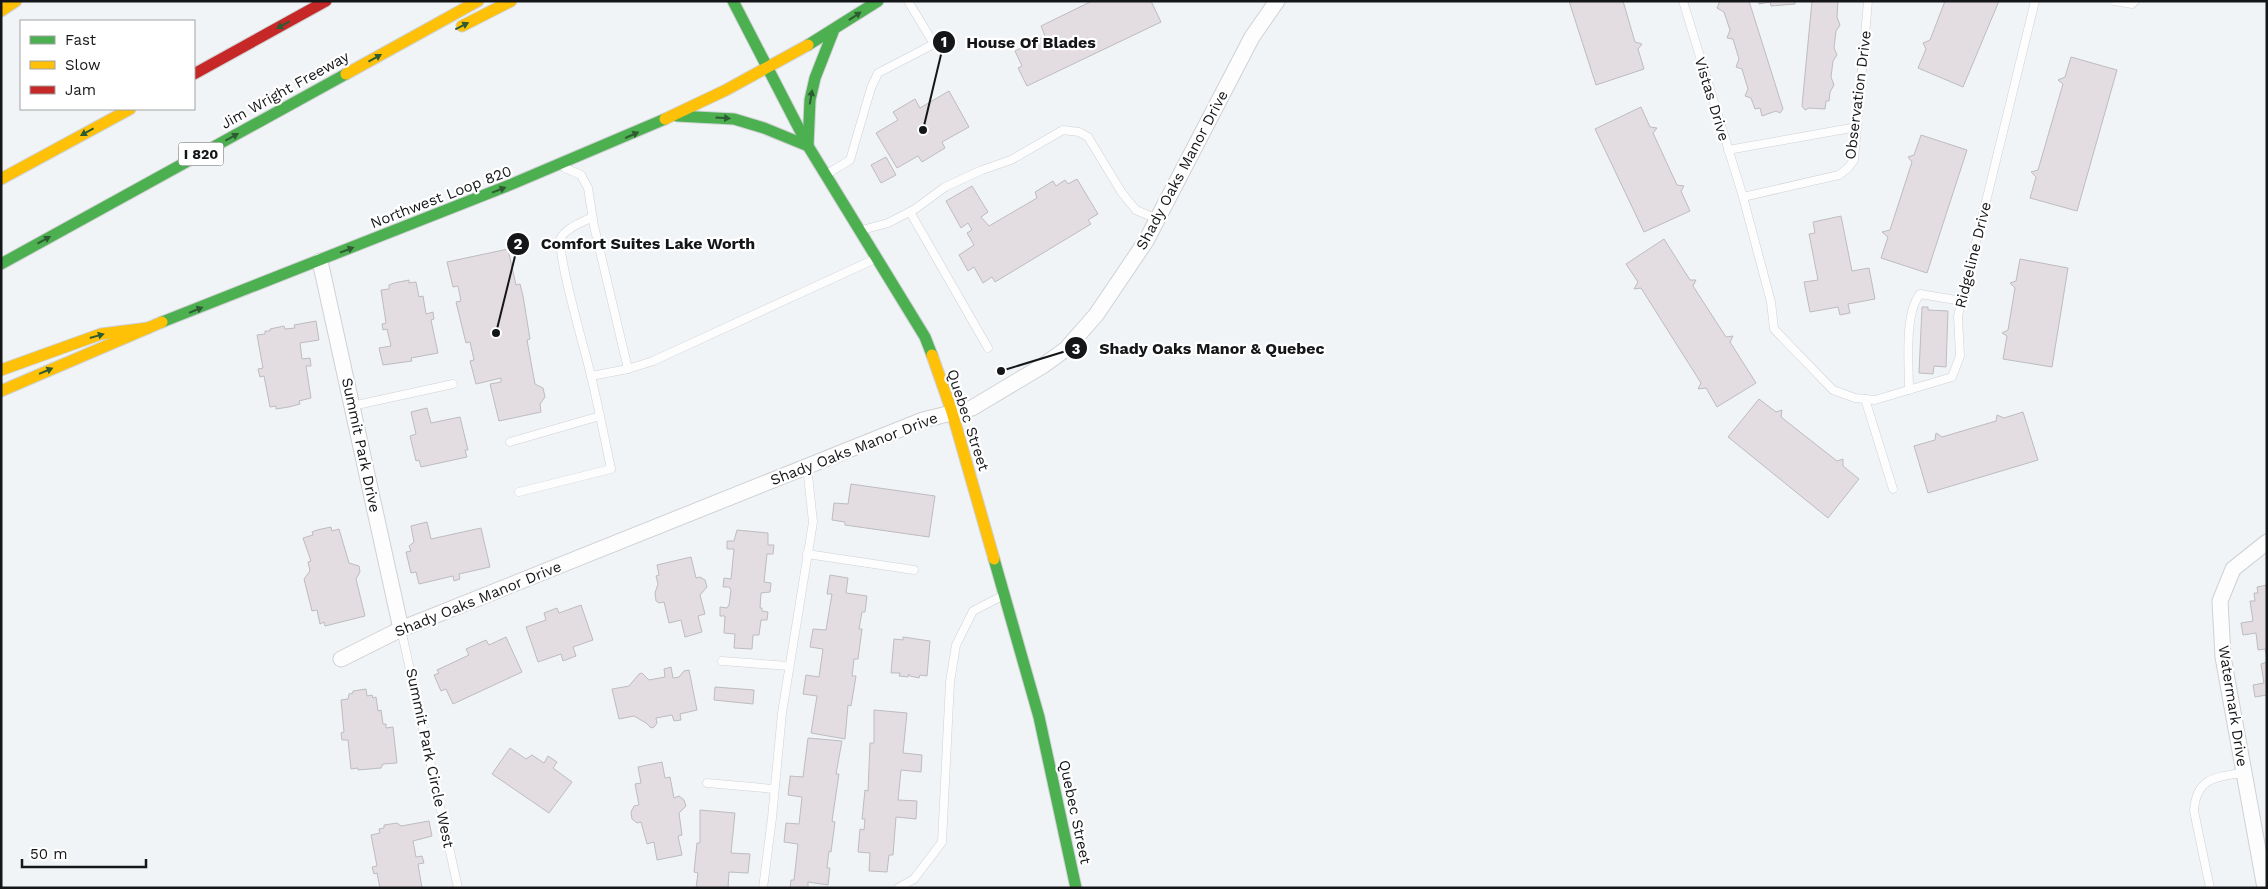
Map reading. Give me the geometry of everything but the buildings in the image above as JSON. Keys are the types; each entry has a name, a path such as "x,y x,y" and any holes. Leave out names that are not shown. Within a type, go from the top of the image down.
{"main road":[{"path":"1,11 16,1"},
{"path":"195,73 326,1"},
{"name":"Jim Wright Freeway","path":"1,264 478,1"},
{"path":"454,31 511,1"},
{"name":"Quebec Street","path":"733,1 808,146 925,337 952,412 1039,717 1076,888"},
{"name":"Northwest Loop 820","path":"1,391 148,328 560,166 674,116 833,32 878,1"},
{"path":"674,116 734,119 764,128 808,146 810,100 815,78 833,32"},
{"path":"400,44 429,43"},
{"path":"1,180 128,110"},
{"path":"1,370 101,334 148,328"}],"street":[{"name":"Shady Oaks Manor Drive","path":"341,659 401,629 807,466 923,420 972,408 1044,365 1066,349 1096,314 1146,241 1252,37 1277,1"},
{"name":"Summit Park Drive","path":"320,261 401,629"},
{"name":"Watermark Drive","path":"2265,888 2223,657 2220,601 2233,569 2267,542"}],"lane":[{"path":"826,175 850,160 871,88 878,73 934,44 908,1"},
{"name":"Vistas Drive","path":"1682,1 1742,196"},
{"name":"Observation Drive","path":"1742,196 1839,175 1854,160 1868,1"},
{"name":"Ridgeline Drive","path":"1742,196 1771,302 1774,329 1833,390 1854,398 1874,400 1952,377 1960,356 1958,316 2035,1"},
{"path":"2114,1 2132,4 2135,1"},
{"path":"1728,150 1857,127"},
{"path":"860,231 888,223 910,212 945,188 982,170 1011,160 1063,130 1071,130 1088,137 1122,193 1136,210 1158,219"},
{"path":"560,166 582,175 588,188 592,217 628,369"},
{"path":"910,212 988,348"},
{"path":"519,492 611,469 591,376 565,274 561,239 565,232 592,217"},
{"path":"591,376 628,369 653,361 877,258"},
{"path":"1909,390 1910,328 1914,302 1920,294 1962,301"},
{"path":"352,406 454,384"},
{"path":"1865,399 1893,489"},
{"path":"510,442 600,416"},
{"path":"763,888 789,666 813,522 807,466"},
{"path":"807,554 914,570"},
{"path":"898,888 914,878 942,842 950,682 956,645 973,611 1005,594"},
{"name":"Summit Park Circle West","path":"401,629 458,888"},
{"path":"722,660 789,666"},
{"path":"2210,888 2194,811 2195,799 2202,785 2213,778 2243,773"},
{"path":"708,783 774,789"}],"traffic: fast":[{"path":"733,1 808,146 925,337 932,355"},
{"path":"808,45 878,1"},
{"path":"677,116 734,119 764,128 808,146 810,100 815,78 833,32"},
{"path":"1,264 346,74"},
{"path":"162,322 512,184 665,119"},
{"path":"994,559 1039,717 1076,888"}],"traffic: slow":[{"path":"1,11 16,1"},
{"path":"346,74 478,1"},
{"path":"462,26 511,1"},
{"path":"665,119 726,90 808,45"},
{"path":"1,179 128,110"},
{"path":"1,391 162,322"},
{"path":"1,370 101,334 148,328"},
{"path":"932,355 952,412 994,559"}],"traffic: jam":[{"path":"195,73 326,1"}],"place":[{"name":"House Of Blades","path":"923,130"},
{"name":"Comfort Suites Lake Worth","path":"496,333"},
{"name":"Shady Oaks Manor & Quebec","path":"1001,371"}]}
